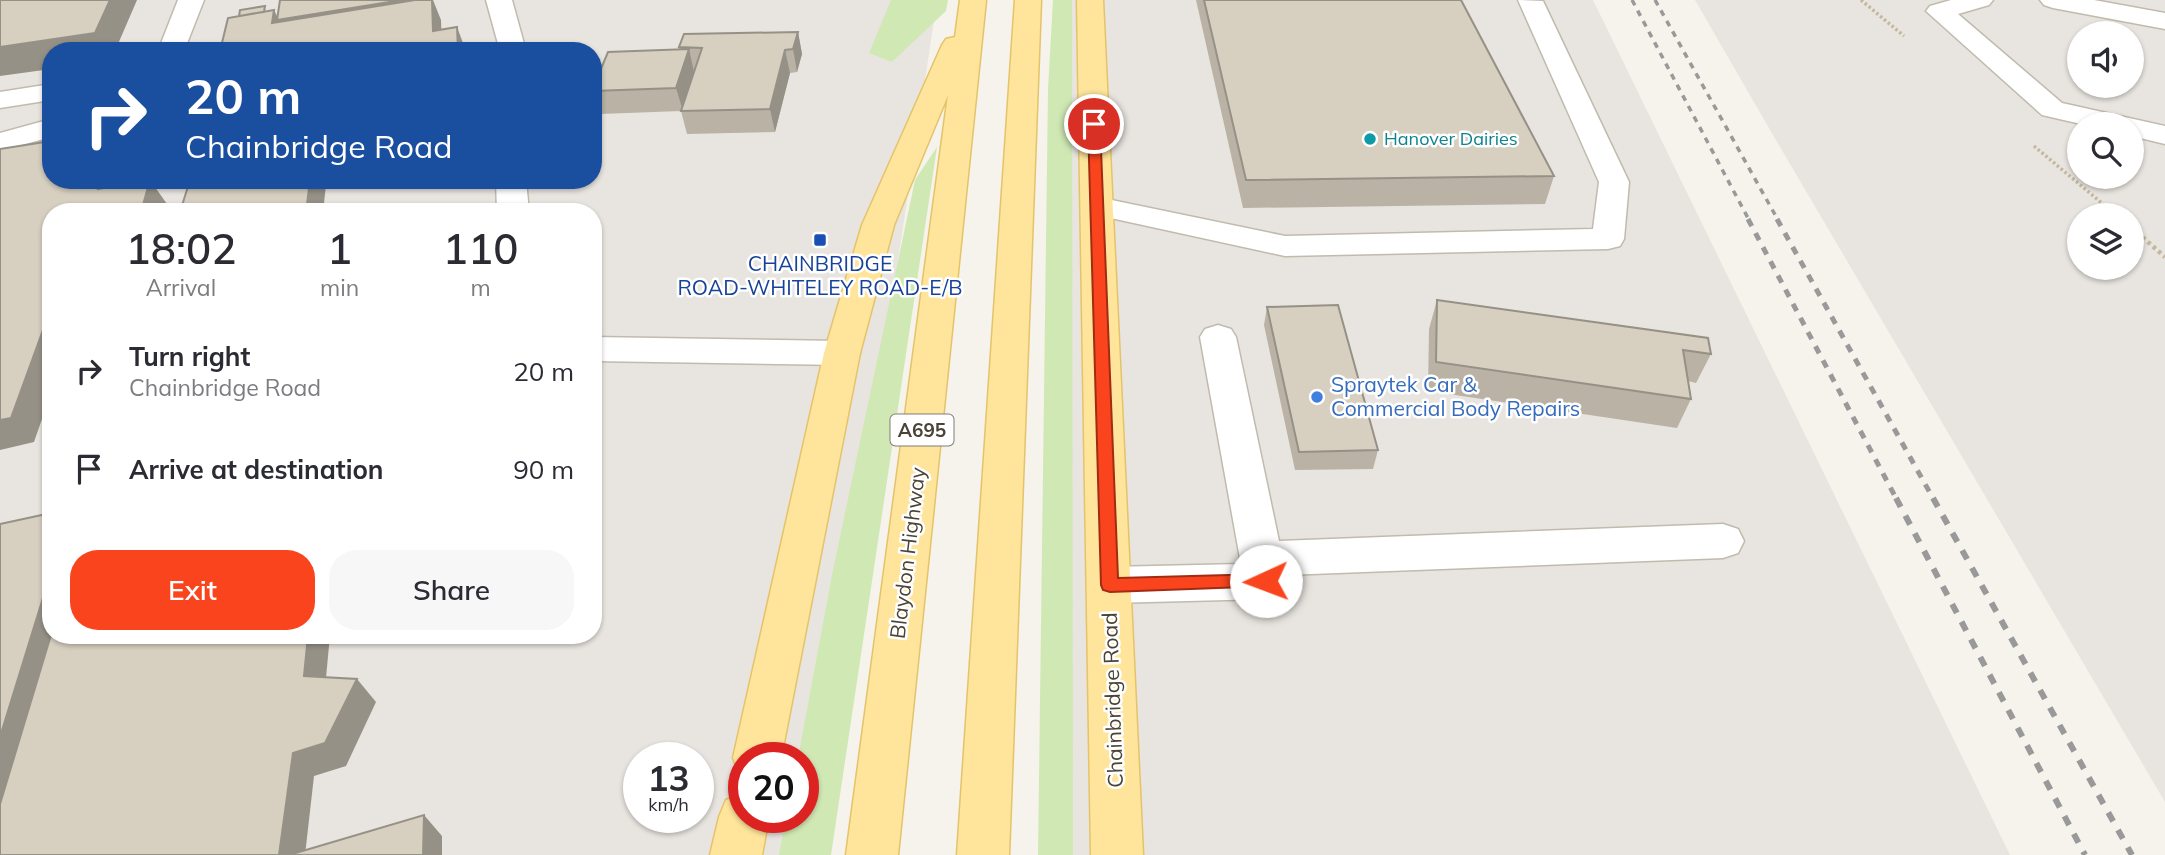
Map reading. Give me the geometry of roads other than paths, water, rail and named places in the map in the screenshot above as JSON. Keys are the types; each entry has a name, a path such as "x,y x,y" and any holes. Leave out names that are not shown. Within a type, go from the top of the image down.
{"main road":[{"path":"983,855 1028,0"},
{"name":"Chainbridge Road","path":"1090,0 1117,855"},
{"path":"760,742 842,353 878,225 973,2"},
{"name":"Blaydon Highway","path":"872,855 973,2"},
{"path":"736,855 741,833"}],"street":[{"path":"175,42 191,0"},
{"path":"499,0 511,42"},
{"path":"1980,0 1939,11 2052,109 2067,112"},
{"path":"2053,0 2165,21"},
{"path":"1097,206 1285,246 1608,239 1614,181 1530,1"},
{"path":"0,100 42,93"},
{"path":"0,142 42,130"},
{"path":"2144,130 2165,135"},
{"path":"1110,585 1266,581 1218,337"},
{"path":"602,349 842,353"},
{"path":"1262,559 1723,541"}],"railway":[{"path":"1632,0 1749,220"},
{"path":"1655,0 1778,220"},
{"path":"1748,219 1897,500"},
{"path":"1777,219 1934,500"},
{"path":"1896,498 2085,855"},
{"path":"1933,498 2132,855"}],"place":[{"name":"Hanover Dairies","path":"1370,139"},
{"name":"CHAINBRIDGE ROAD-WHITELEY ROAD-E/B","path":"820,240"},
{"name":"Spraytek Car & Commercial Body Repairs","path":"1317,397"}]}
